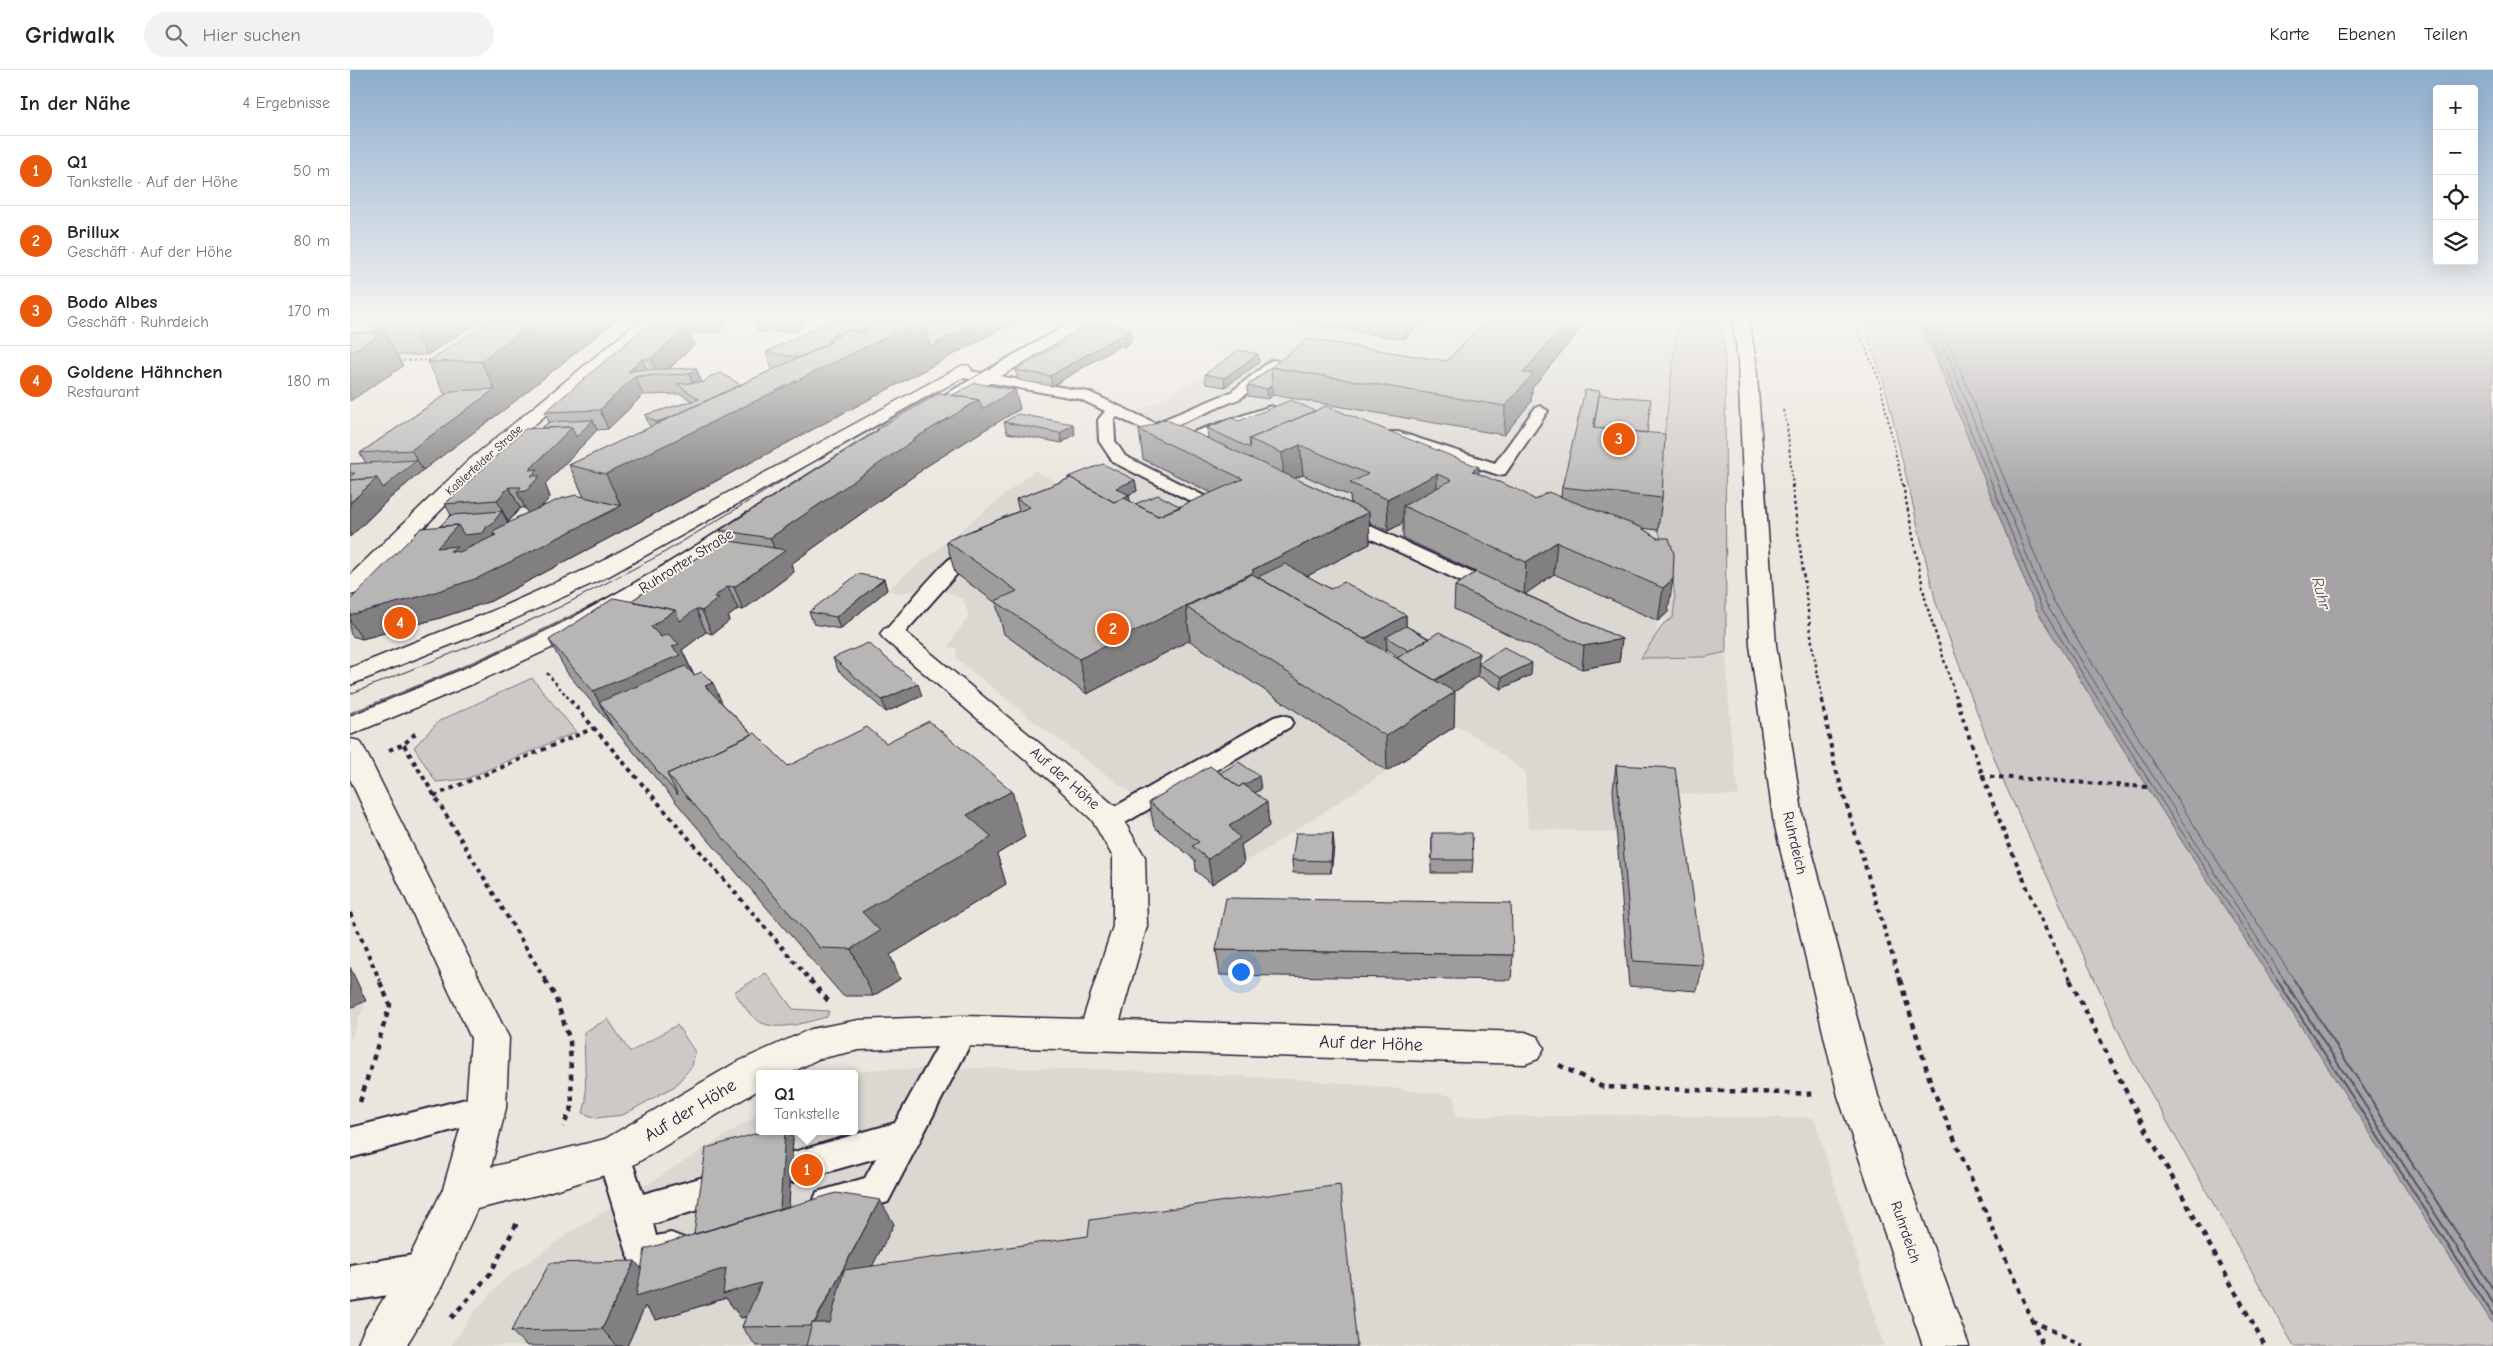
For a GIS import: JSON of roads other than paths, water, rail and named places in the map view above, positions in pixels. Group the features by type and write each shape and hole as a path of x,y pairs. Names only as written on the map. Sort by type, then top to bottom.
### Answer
{"main road":[{"name":"Kaßlerfelder Straße","path":"350,588 475,465 576,381"},
{"name":"Ruhrorter Straße","path":"350,677 499,618 601,571 944,381"},
{"path":"927,412 981,381"},
{"name":"Ruhrdeich","path":"1748,381 1763,645 1788,818 1858,1096 1946,1346"},
{"name":"Ruhrorter Straße","path":"350,726 450,685 578,625 656,581 771,508"},
{"name":"Auf der Höhe","path":"893,634 1063,776 1104,813 1129,857 1130,926 1097,1034"},
{"path":"350,748 490,1038 486,1108 463,1193 426,1271 380,1346"},
{"name":"Auf der Höhe","path":"758,1070 811,1045 859,1036 962,1031 1525,1048"},
{"name":"Auf der Höhe","path":"463,1193 542,1175 614,1155 756,1071"}],"lane":[{"path":"1000,381 1084,395 1197,450"},
{"path":"1154,429 1236,395 1254,381"},
{"path":"1180,441 1276,409 1286,411"},
{"path":"1114,410 1106,420 1107,441 1119,459 1224,513"},
{"path":"1374,429 1499,470 1540,411"},
{"path":"1331,513 1509,598"},
{"path":"893,634 958,561 994,532"},
{"path":"1109,821 1282,722"},
{"path":"805,1211 876,1191 962,1031"},
{"path":"350,1144 486,1108"},
{"path":"792,1167 906,1135"},
{"path":"614,1155 645,1257 696,1242"},
{"path":"632,1214 711,1191"},
{"path":"350,1283 426,1271"}],"water":[{"name":"Ruhr","path":"1945,381 2493,381 2493,1324 2147,787 2036,609"}],"tram line":[{"path":"933,401 969,381"},
{"path":"350,694 493,637 560,607 660,555 830,452 939,390"},
{"path":"350,713 490,654 559,622 626,587 682,554 848,449"}],"place":[{"name":"Bodo Albes","path":"1619,439"},
{"name":"Goldene Hähnchen","path":"400,623"},
{"name":"Brillux","path":"1113,629"},
{"name":"Q1","path":"807,1170"}]}
